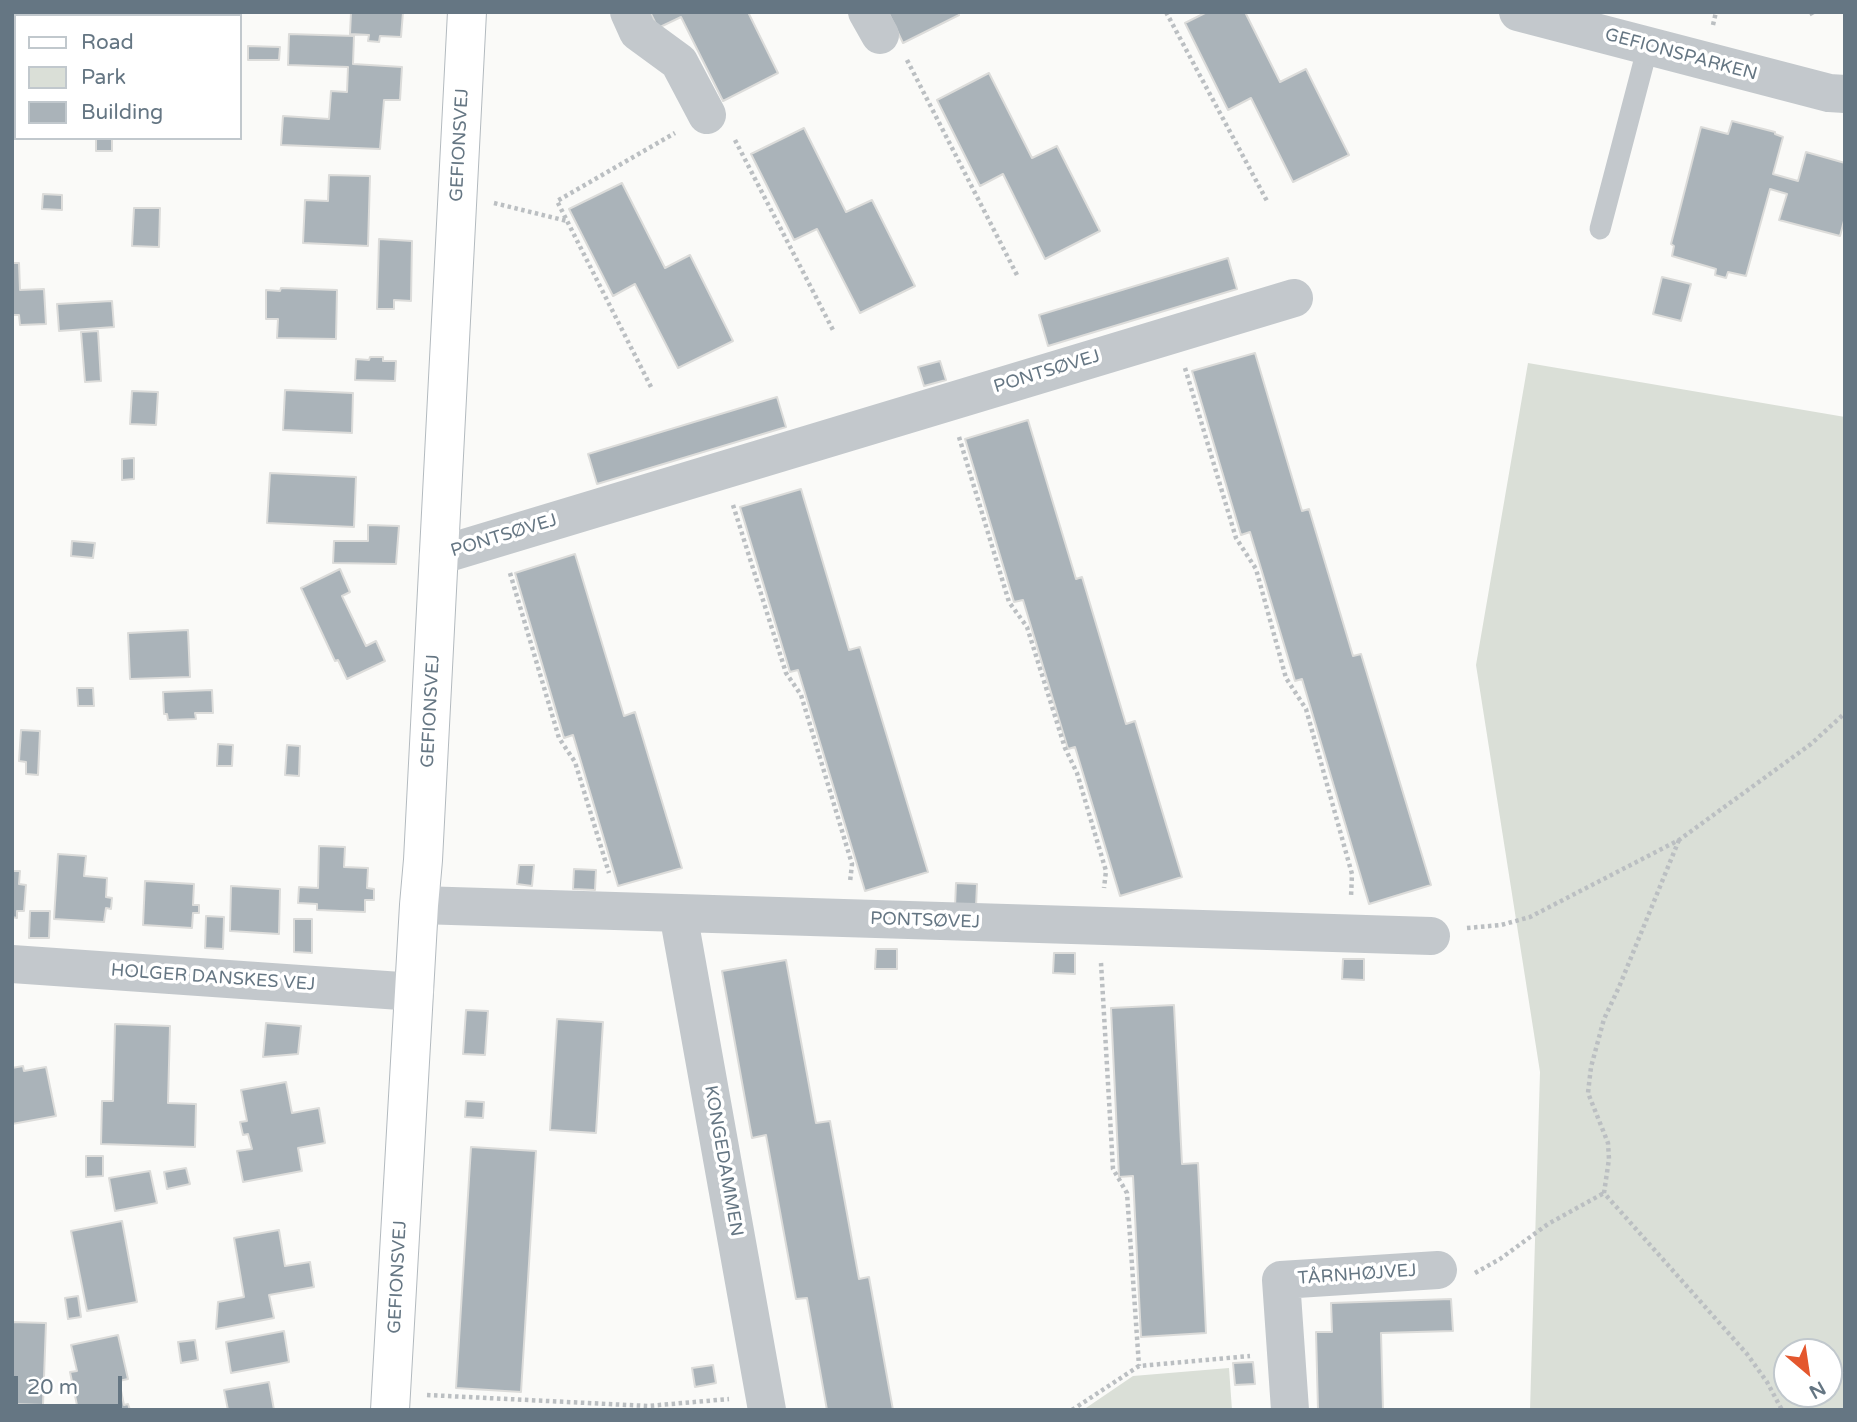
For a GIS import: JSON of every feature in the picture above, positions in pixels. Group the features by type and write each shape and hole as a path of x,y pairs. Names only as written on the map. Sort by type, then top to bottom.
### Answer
{"main road":[{"name":"GEFIONSVEJ","path":"390,1402 423,860 467,12"}],"street":[{"path":"628,12 638,32 679,62 707,115"},
{"name":"GEFIONSPARKEN","path":"1518,12 1829,93 1845,94"},
{"name":"PONTSØVEJ","path":"438,556 1294,298"},
{"name":"PONTSØVEJ","path":"419,905 1431,936"},
{"name":"KONGEDAMMEN","path":"678,913 766,1403"},
{"name":"HOLGER DANSKES VEJ","path":"12,964 415,992"},
{"name":"TÅRNHØJVEJ","path":"1290,1410 1281,1280 1437,1270"}],"lane":[{"path":"1600,229 1648,46"}],"path":[{"path":"1166,12 1267,201"},
{"path":"1811,12 1814,18"},
{"path":"873,23 897,43 1018,278"},
{"path":"651,387 557,201 719,108 834,332"},
{"path":"457,194 567,221"},
{"path":"1175,334 1236,538 1256,569 1286,678 1306,709 1352,874 1350,899"},
{"path":"948,402 1009,602 1027,627 1065,748 1077,773 1106,871 1103,895"},
{"path":"723,470 786,673 801,695 852,864 849,893"},
{"path":"499,538 559,738 575,762 613,886 617,911"},
{"path":"1431,936 1470,927 1501,925 1530,917 1679,840 1811,744 1845,713"},
{"path":"1679,840 1604,1019 1591,1067 1588,1093 1608,1143 1609,1159 1604,1193 1747,1354 1767,1382 1782,1410"},
{"path":"1102,981 1113,1169 1127,1193 1139,1366"},
{"path":"1437,1270 1453,1277 1474,1273 1500,1259 1548,1224 1604,1193"},
{"path":"1072,1410 1139,1366 1286,1353"},
{"path":"390,1402 648,1406 766,1403"}],"green space":[{"path":"1528,363 1845,417 1845,1410 1530,1410 1540,1072 1476,665"},
{"path":"1229,1368 1232,1410 1083,1410 1133,1376"}],"building":[{"path":"49,12 101,12 101,14"},
{"path":"351,12 403,12 401,37 380,36 379,42 368,41 369,35 350,34"},
{"path":"650,12 748,12 778,73 723,101 681,17 658,28"},
{"path":"888,12 958,12 959,15 903,43"},
{"path":"1207,12 1245,12 1280,82 1306,69 1349,155 1293,182 1251,98 1228,110 1185,23"},
{"path":"289,34 354,36 353,64 402,67 400,100 384,100 380,149 281,145 283,116 329,119 331,91 347,92 348,67 288,65"},
{"path":"248,46 280,47 279,60 248,60"},
{"path":"989,73 1032,158 1057,146 1100,231 1045,259 1003,174 980,186 937,100"},
{"path":"1732,121 1775,132 1783,137 1773,174 1798,181 1806,152 1845,163 1845,217 1840,236 1779,220 1787,194 1770,189 1746,276 1728,272 1726,278 1715,275 1716,269 1672,256 1674,246 1671,244 1701,127 1728,134"},
{"path":"804,128 846,212 872,200 915,286 860,313 817,229 794,240 751,154"},
{"path":"96,140 112,140 112,151 96,151"},
{"path":"329,175 370,176 368,246 303,243 305,200 328,201"},
{"path":"622,183 665,268 690,255 733,341 678,368 635,284 613,296 569,209"},
{"path":"43,194 62,195 62,210 42,209"},
{"path":"134,208 160,208 159,247 132,246"},
{"path":"379,239 412,241 411,301 394,300 394,309 377,309"},
{"path":"1228,258 1237,289 1048,346 1039,315"},
{"path":"12,263 19,263 20,290 44,289 46,324 20,325 19,315 12,315"},
{"path":"1662,277 1691,284 1681,321 1653,314"},
{"path":"281,288 337,290 336,339 277,338 278,319 266,319 266,290 280,291"},
{"path":"112,301 114,327 59,331 57,304"},
{"path":"98,331 101,381 85,382 81,332"},
{"path":"1255,353 1302,511 1309,509 1353,656 1361,654 1431,885 1369,904 1302,679 1295,681 1250,532 1241,535 1192,371"},
{"path":"370,357 396,361 395,381 355,380 356,359 369,360"},
{"path":"940,361 946,380 924,386 918,367"},
{"path":"285,390 353,393 352,433 283,430"},
{"path":"132,391 158,392 156,425 130,424"},
{"path":"777,397 786,427 597,484 588,454"},
{"path":"1028,420 1076,579 1082,577 1126,724 1135,721 1182,877 1120,896 1075,747 1068,749 1023,600 1014,602 965,439"},
{"path":"134,458 134,479 122,480 122,459"},
{"path":"270,473 356,477 354,527 267,523"},
{"path":"801,489 849,650 860,647 928,872 865,891 798,670 790,672 740,507"},
{"path":"368,525 399,526 396,564 333,563 334,541 368,541"},
{"path":"72,541 95,543 93,558 71,556"},
{"path":"575,554 624,716 635,712 682,868 618,886 573,735 564,738 515,573"},
{"path":"340,569 350,592 342,596 366,646 376,641 385,661 347,679 338,660 335,661 301,588"},
{"path":"188,630 190,677 130,679 128,633"},
{"path":"77,688 93,688 94,706 78,706"},
{"path":"212,690 213,713 195,713 196,719 168,720 167,714 164,714 163,692"},
{"path":"21,730 40,731 38,775 26,774 26,762 19,761"},
{"path":"218,744 233,745 232,766 217,766"},
{"path":"287,745 300,746 299,776 285,775"},
{"path":"319,846 345,847 344,867 368,868 367,888 374,889 374,900 365,900 365,912 317,910 317,904 298,903 299,887 318,888"},
{"path":"58,854 86,856 84,876 107,878 106,897 112,898 111,909 106,908 104,922 54,919"},
{"path":"519,865 534,865 532,886 517,884"},
{"path":"574,869 596,870 595,890 573,889"},
{"path":"12,871 20,871 19,884 26,885 24,911 17,911 17,918 12,917"},
{"path":"145,881 194,884 193,905 199,905 199,913 193,913 192,928 143,925"},
{"path":"956,883 977,884 976,907 955,907"},
{"path":"231,886 280,889 279,934 230,931"},
{"path":"30,911 50,911 49,938 29,938"},
{"path":"206,916 224,917 223,949 205,948"},
{"path":"294,919 312,919 312,953 294,952"},
{"path":"876,949 897,949 897,969 875,969"},
{"path":"1054,953 1075,953 1075,974 1053,973"},
{"path":"1343,959 1364,959 1364,980 1342,979"},
{"path":"786,960 816,1123 830,1121 859,1279 869,1277 893,1410 827,1410 807,1298 796,1299 766,1135 752,1138 722,971"},
{"path":"1174,1005 1182,1164 1198,1163 1206,1333 1141,1337 1133,1176 1119,1177 1111,1008"},
{"path":"466,1010 488,1011 485,1055 463,1054"},
{"path":"557,1019 603,1022 596,1133 550,1130"},
{"path":"266,1023 301,1026 298,1054 263,1057"},
{"path":"115,1024 170,1026 168,1103 196,1104 195,1147 101,1144 102,1101 113,1101"},
{"path":"23,1066 24,1071 46,1067 56,1116 12,1124 12,1068"},
{"path":"286,1082 292,1113 319,1108 325,1143 298,1148 302,1171 243,1182 237,1151 252,1149 248,1134 243,1135 240,1122 247,1121 241,1090"},
{"path":"466,1101 484,1102 483,1118 465,1117"},
{"path":"471,1147 536,1151 521,1392 456,1388"},
{"path":"86,1156 103,1156 103,1176 86,1177"},
{"path":"186,1168 190,1184 167,1189 164,1172"},
{"path":"150,1171 157,1203 115,1211 109,1178"},
{"path":"122,1221 137,1302 87,1311 71,1231"},
{"path":"279,1230 285,1266 310,1262 314,1287 269,1295 274,1318 216,1329 218,1302 244,1297 234,1238"},
{"path":"78,1296 81,1317 68,1319 65,1298"},
{"path":"1451,1299 1453,1331 1381,1333 1383,1410 1318,1410 1316,1332 1332,1332 1331,1303"},
{"path":"12,1322 46,1323 43,1405 12,1404"},
{"path":"284,1331 289,1362 231,1373 226,1342"},
{"path":"118,1335 128,1379 119,1381 124,1405 128,1404 130,1410 78,1410 70,1372 77,1371 71,1345"},
{"path":"195,1340 198,1360 181,1363 178,1342"},
{"path":"1253,1362 1255,1384 1235,1385 1233,1363"},
{"path":"713,1365 716,1383 695,1387 692,1368"},
{"path":"269,1382 274,1410 228,1410 224,1390"}]}
